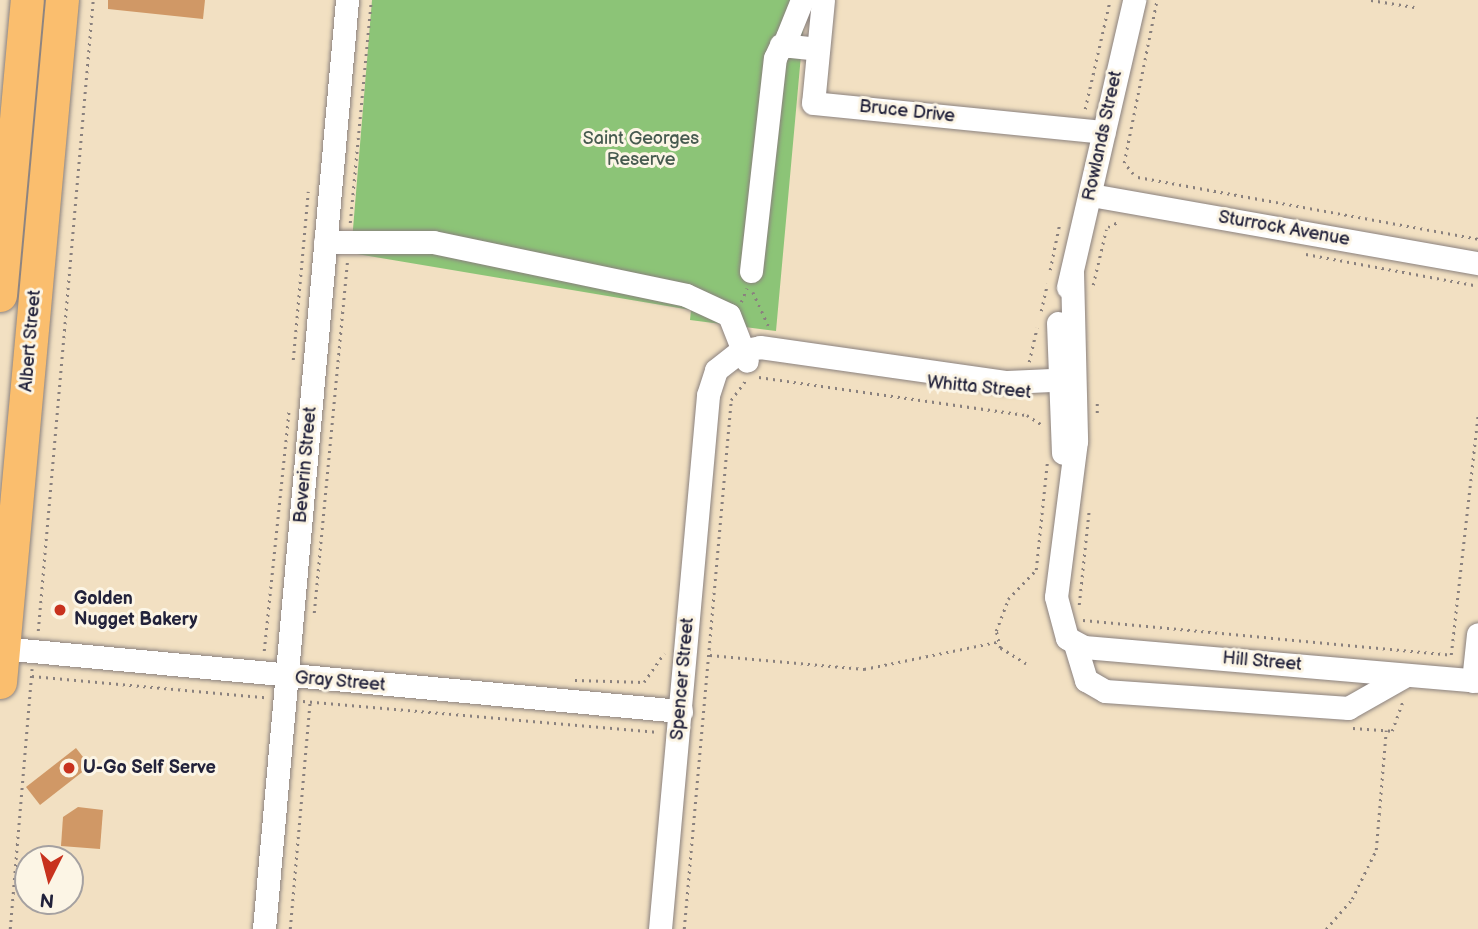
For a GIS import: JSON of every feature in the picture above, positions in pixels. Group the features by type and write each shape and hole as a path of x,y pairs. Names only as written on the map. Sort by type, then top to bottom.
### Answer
{"highway":[{"name":"Albert Street","path":"0,295 27,0"},
{"name":"Albert Street","path":"0,682 62,0"}],"street":[{"name":"Beverin Street","path":"264,929 347,0"},
{"path":"789,46 787,37 802,0"},
{"name":"Bruce Drive","path":"823,0 813,103 1092,131"},
{"name":"Rowlands Street","path":"1062,621 1067,498 1061,433 1063,384 1057,329 1091,195 1092,131 1133,0"},
{"path":"751,271 775,58 781,45 818,49"},
{"name":"Sturrock Avenue","path":"1091,195 1478,263"},
{"path":"325,242 348,240 446,244 686,295 729,315 745,356"},
{"name":"Whitta Street","path":"721,372 745,356 772,348 1007,382 1063,384"},
{"name":"Whitta Street","path":"745,356 996,393 1063,384"},
{"name":"Spencer Street","path":"660,929 705,430 721,372"},
{"path":"1062,621 1075,644 1086,680 1105,691 1348,708 1406,675"},
{"path":"1476,681 1478,634"},
{"name":"Gray Street","path":"2,643 288,677 681,711"},
{"name":"Hill Street","path":"1075,644 1476,681"}],"path":[{"path":"38,631 93,0"},
{"path":"312,627 371,0"},
{"path":"1092,131 1110,0"},
{"path":"1133,174 1124,163 1157,0"},
{"path":"1371,0 1414,7"},
{"path":"1138,177 1478,239"},
{"path":"292,374 308,192"},
{"path":"1092,292 1107,229 1122,220 1135,224"},
{"path":"1028,366 1059,226"},
{"path":"1298,253 1478,286"},
{"path":"751,271 772,348"},
{"path":"684,929 731,400 743,382 774,377 1027,415 1061,433 1036,569 1005,603 997,642"},
{"path":"261,652 266,651 290,399"},
{"path":"1062,621 1450,656 1478,416"},
{"path":"709,655 864,669 997,642 1026,664"},
{"path":"563,679 644,682 664,653"},
{"path":"10,929 32,676 265,697"},
{"path":"290,929 310,702 679,734"},
{"path":"1326,929 1352,899 1377,850 1385,730"}],"green space":[{"name":"Saint Georges Reserve","path":"372,0 806,0 776,331 690,320 691,310 351,253"}],"building":[{"path":"108,0 205,0 203,19 108,9"},
{"path":"76,748 90,766 40,805 26,787"},
{"path":"78,807 103,810 100,849 84,848 84,845 61,845 63,817"}],"place":[{"name":"Golden Nugget Bakery","path":"60,610"},
{"name":"U-Go Self Serve","path":"69,768"}]}
